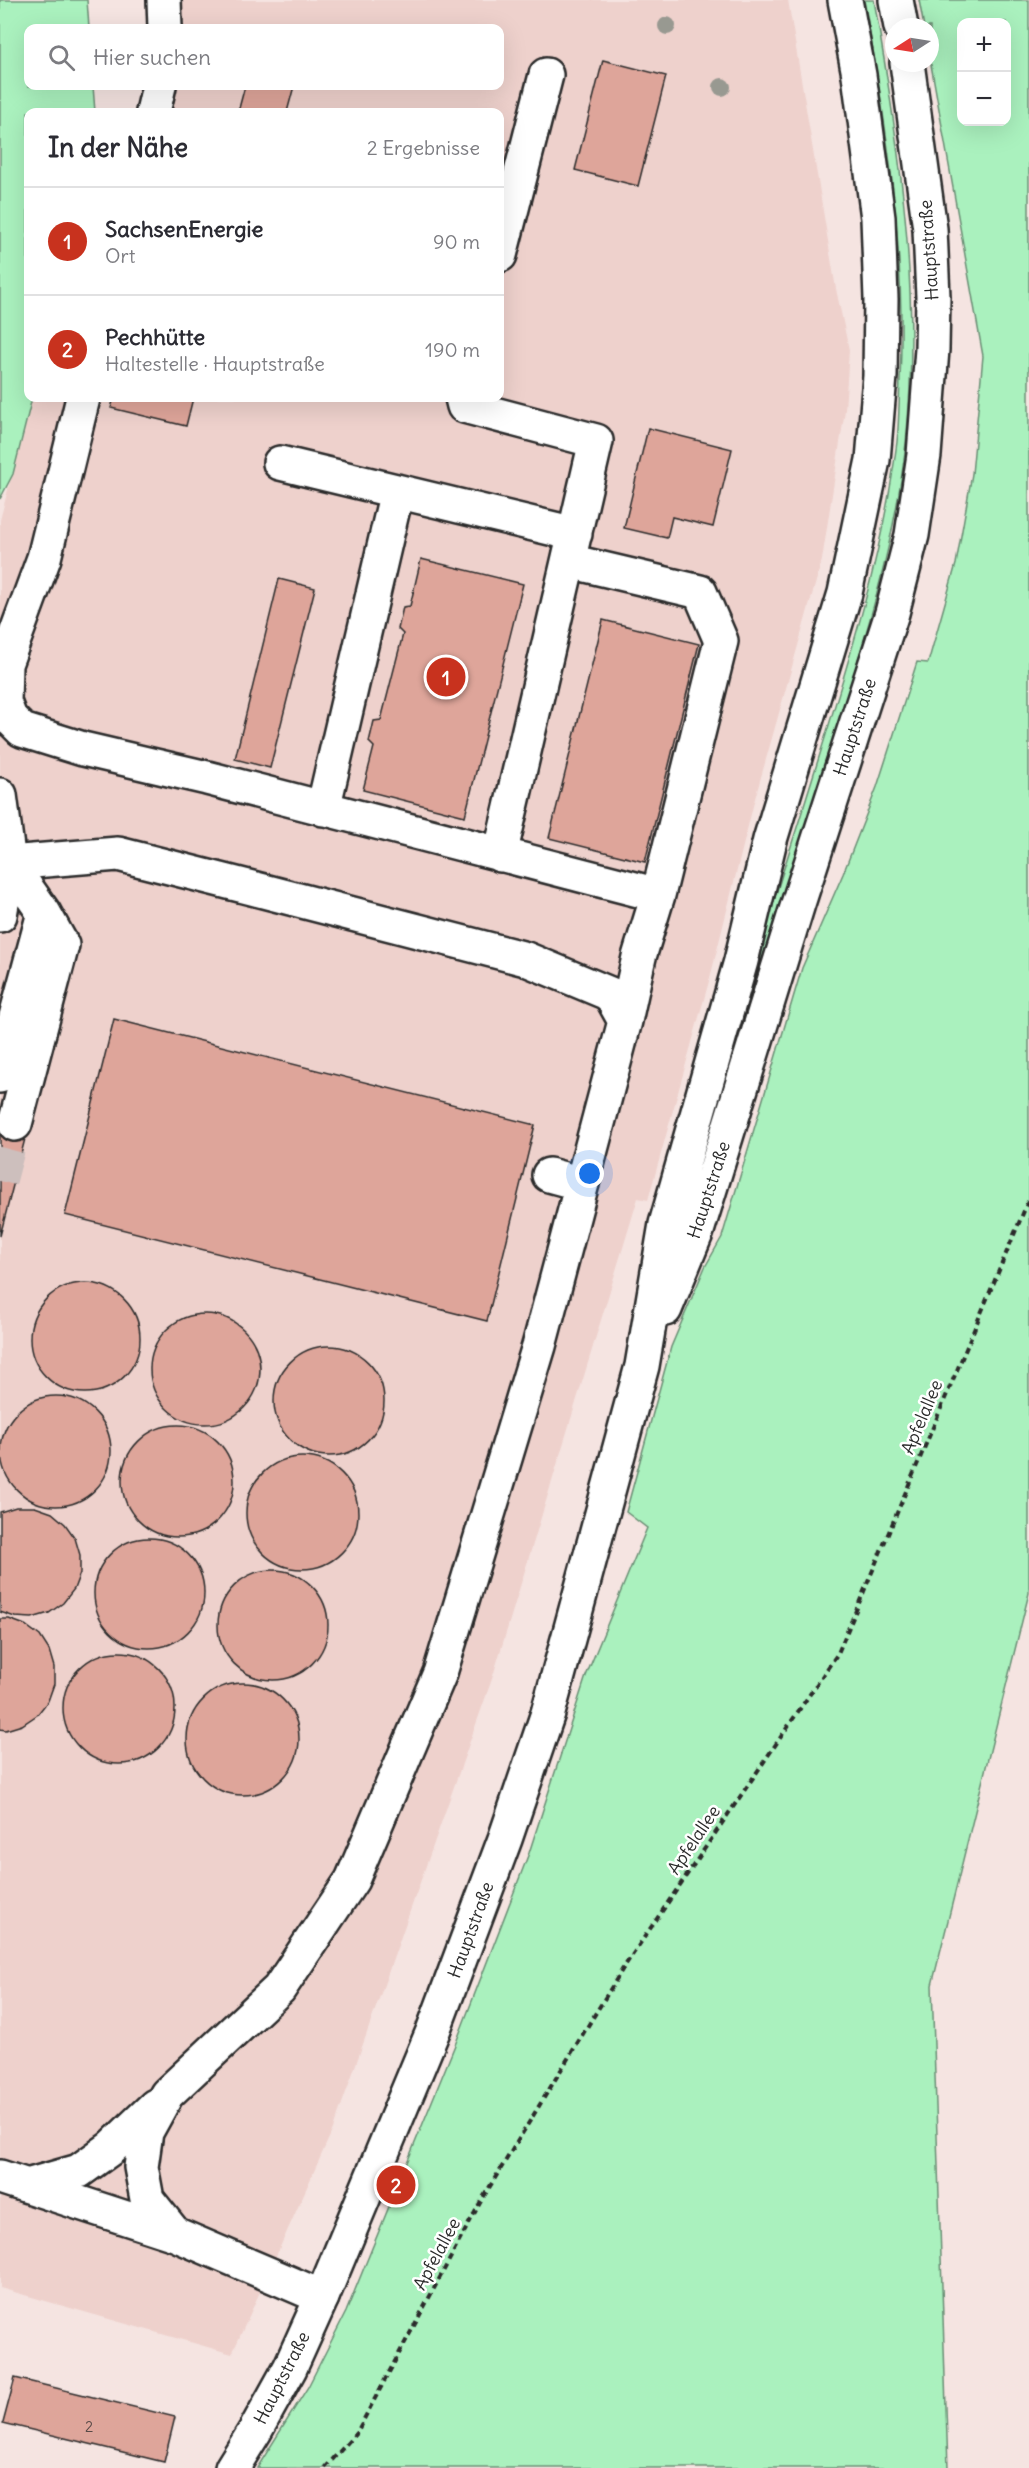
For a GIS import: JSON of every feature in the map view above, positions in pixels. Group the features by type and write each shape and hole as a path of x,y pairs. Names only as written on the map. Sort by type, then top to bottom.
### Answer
{"main road":[{"path":"164,0 165,24"},
{"name":"Hauptstraße","path":"232,2468 290,2368 433,2031 505,1839 551,1702 642,1366 666,1224 741,961 770,840 844,593 873,460 880,376 881,299 878,219 859,75 845,0"},
{"path":"896,0 899,18"},
{"name":"Hauptstraße","path":"642,1366 697,1231 798,904 892,613 912,535 924,454 932,349 933,297 930,229 908,72"},
{"path":"504,239 546,75"},
{"path":"154,108 158,90"},
{"path":"82,402 44,558 5,664 2,708 22,730 83,749 658,896"},
{"path":"463,402 464,406 596,441 500,855"},
{"path":"15,2181 79,2171 111,2148 279,1989 352,1880 440,1673 539,1346 625,1021 639,957 658,896 721,641 700,591 397,491 280,463"},
{"path":"323,809 397,491"},
{"path":"0,795 4,865 0,915"},
{"path":"4,865 118,854 526,959 610,993 625,1021"},
{"path":"4,865 44,913 62,945 15,1124"},
{"path":"0,1076 44,913"},
{"path":"549,1175 582,1184"},
{"path":"167,2094 146,2132 141,2167 147,2199 175,2234"},
{"path":"15,2181 175,2234 322,2297"}],"path":[{"name":"Apfelallee","path":"325,2468 357,2432 481,2201 622,1970 838,1653 1029,1199"}],"shaded area":[{"path":"146,0 788,0 836,289 849,350 845,410 822,560 754,802 711,974 648,1200 638,1198 492,1679 333,2129 232,2354 0,2288 0,520 31,402 504,402 504,108 140,108 142,90 504,90 504,24 146,24"}],"green space":[{"path":"0,0 87,0 89,24 24,24 24,90 93,90 95,108 24,108 24,402 31,402 13,474 0,499"},
{"path":"864,0 874,0 900,165 905,221 911,332 910,387 900,487 882,575 858,661 689,1216 678,1213 857,632 890,490 899,411 900,284 893,189"},
{"path":"919,0 1029,0 1029,1593 932,1985 948,2468 257,2468 308,2387 346,2312 457,2040 529,1853 586,1676 647,1528 626,1512 671,1347 705,1267 722,1237 802,968 843,874 877,787 917,662 928,663 956,564 972,474 983,356 932,72 939,72 939,18 922,18"}],"building":[{"path":"603,60 666,76 638,186 575,170"},
{"path":"244,90 293,90 288,108 239,108"},
{"path":"113,402 192,402 186,426 111,408"},
{"path":"648,428 732,449 713,527 672,517 667,538 624,528"},
{"path":"421,559 523,584 465,816 363,790 374,747 369,742 374,721 381,720 403,634 398,629 403,607 410,606"},
{"path":"279,579 315,588 270,768 235,759"},
{"path":"603,620 699,644 645,862 549,838"},
{"path":"114,1019 535,1125 487,1321 65,1215"},
{"path":"0,1121 28,1127 0,1236"},
{"path":"85,1283 106,1287 124,1299 136,1317 140,1338 136,1359 124,1377 106,1389 85,1393 64,1389 46,1377 34,1359 30,1338 34,1317 46,1299 64,1287"},
{"path":"205,1314 226,1318 244,1330 256,1348 260,1369 256,1390 244,1408 226,1420 205,1424 184,1420 166,1408 154,1390 150,1369 154,1348 166,1330 184,1318"},
{"path":"329,1346 350,1350 368,1362 380,1380 384,1401 380,1422 368,1440 350,1452 329,1456 308,1452 290,1440 278,1422 274,1401 278,1380 290,1362 308,1350"},
{"path":"56,1396 77,1400 95,1412 107,1430 111,1451 107,1472 95,1490 77,1502 56,1506 35,1502 17,1490 5,1472 1,1451 5,1430 17,1412 35,1400"},
{"path":"178,1425 199,1430 217,1442 229,1460 234,1481 229,1502 217,1520 199,1532 178,1537 157,1532 139,1520 127,1502 122,1481 127,1460 139,1442 157,1430"},
{"path":"302,1457 323,1462 341,1474 353,1492 358,1513 353,1534 341,1552 323,1564 302,1569 281,1564 263,1552 251,1534 246,1513 251,1492 263,1474 281,1462"},
{"path":"16,1507 35,1507 52,1513 65,1524 75,1538 80,1555 80,1573 74,1589 63,1603 49,1613 32,1618 15,1617 0,1612 0,1512"},
{"path":"149,1538 170,1542 188,1554 200,1572 204,1593 200,1614 188,1632 170,1644 149,1648 128,1644 110,1632 98,1614 94,1593 98,1572 110,1554 128,1542"},
{"path":"273,1570 294,1574 312,1586 324,1604 328,1625 324,1646 312,1664 294,1676 273,1680 252,1676 234,1664 222,1646 218,1625 222,1604 234,1586 252,1574"},
{"path":"0,1619 9,1619 25,1625 40,1636 49,1650 54,1667 54,1684 48,1701 37,1715 22,1725 6,1730 0,1729"},
{"path":"119,1652 140,1657 158,1669 170,1687 175,1708 170,1729 158,1747 140,1759 119,1764 98,1759 80,1747 68,1729 63,1708 68,1687 80,1669 98,1657"},
{"path":"243,1683 264,1688 282,1700 294,1718 299,1739 294,1760 282,1778 264,1790 243,1795 222,1790 204,1778 192,1760 187,1739 192,1718 204,1700 222,1688"},
{"path":"15,2378 175,2417 164,2462 3,2423"}],"tunnel":[{"path":"0,1181 15,1124"}],"place":[{"name":"SachsenEnergie","path":"446,677"},
{"name":"Pechhütte","path":"396,2185"}]}
